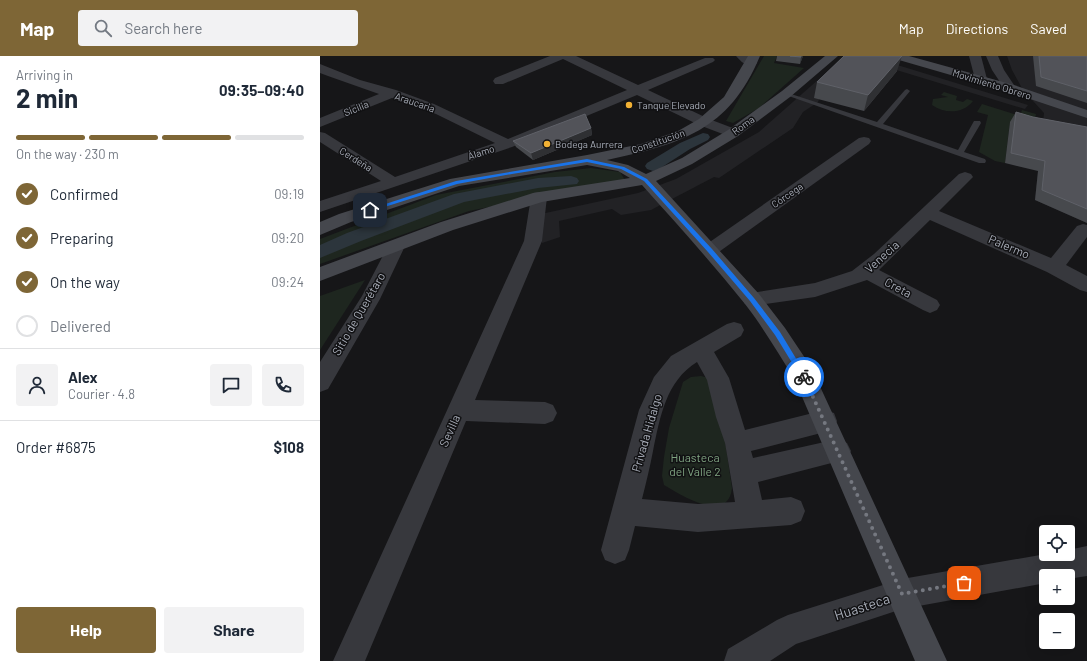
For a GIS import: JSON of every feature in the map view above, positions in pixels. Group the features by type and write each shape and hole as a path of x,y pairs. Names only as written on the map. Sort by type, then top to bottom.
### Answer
{"street":[{"path":"499,81 560,56"},
{"path":"567,56 704,122 733,133"},
{"name":"Roma","path":"646,180 693,157 733,133 786,94 832,56"},
{"name":"Movimiento Obrero","path":"896,56 981,79 1087,114"},
{"path":"975,56 981,79"},
{"path":"992,56 998,70 1010,88"},
{"path":"582,63 595,58"},
{"name":"Constitución","path":"320,229 345,218 456,182 587,160 657,143 683,134 704,122 729,99 749,58"},
{"name":"Álamo","path":"320,207 391,181 506,144 709,60"},
{"name":"Araucaria","path":"320,68 356,84 392,93 438,110 506,144"},
{"path":"320,80 333,75"},
{"name":"Sicilia","path":"320,123 392,93"},
{"name":"Cerdeña","path":"320,136 391,181"},
{"name":"Córcega","path":"710,250 864,141"},
{"path":"657,143 645,152 642,157 642,171 646,180 710,250 752,299 778,334 803,374 931,661"},
{"path":"587,160 623,168 646,180"},
{"path":"444,164 456,182"},
{"name":"Venecia","path":"752,299 816,290 859,276 929,213 965,177"},
{"path":"320,274 447,226 539,197 646,180"},
{"name":"Sevilla","path":"349,661 533,241 539,197"},
{"name":"Palermo","path":"929,213 1054,267 1087,285"},
{"path":"1054,267 1083,230"},
{"name":"Sitio de Querétaro","path":"320,382 370,299 396,246"},
{"name":"Creta","path":"866,271 930,306"},
{"name":"Privada Hidalgo","path":"615,550 652,408 659,390 671,369 679,362 734,330"},
{"path":"701,349 718,378 728,417 737,443 751,515"},
{"path":"459,410 545,413"},
{"path":"737,443 824,421"},
{"path":"744,473 838,451"},
{"path":"625,511 698,518 791,511"},
{"name":"Huasteca","path":"740,661 788,631 902,594 1087,560"}],"lane":[{"path":"878,125 907,91"},
{"path":"786,94 960,153 982,162"},
{"path":"960,153 977,123"}],"shaded area":[{"path":"845,56 868,56 1028,105 1025,109 857,58 820,97 818,102 803,112 793,128 719,178 714,177 651,210 621,215 612,209 559,221 560,237 542,243 541,214 638,193 676,179 759,132"},
{"path":"1007,56 1087,56 1087,223 1035,200 1044,113 1023,90 1012,70"}],"green space":[{"path":"764,56 777,56 774,63 804,68 759,108 733,123 726,121"},
{"path":"944,92 957,96 956,100 963,102 967,99 973,101 969,105 959,110 942,110 932,105 933,99 948,97 941,95"},
{"path":"982,104 1020,116 1022,110 1036,114 1034,126 1010,122 1005,163 995,161 979,152 988,115 977,112"},
{"path":"591,168 620,172 625,180 469,211 320,264 320,239 436,195 555,172"},
{"path":"365,280 320,350 320,296"},
{"name":"Huasteca del Valle 2","path":"701,376 709,378 722,421 732,488 729,499 722,505 713,506 703,504 681,495 664,485 662,476 669,428 683,382 691,377"}],"building":[{"path":"844,56 902,56 868,95 817,82"},
{"path":"1039,56 1087,56 1087,91 1041,77"},
{"path":"1016,112 1033,117 1087,127 1087,209 1042,190 1045,161 1011,153"},
{"path":"585,114 591,128 531,153 513,141"}],"waterway":[{"path":"653,166 685,146 703,137"},
{"path":"320,252 354,237 460,198 538,183 571,181"}],"way so far":[{"path":"804,377 902,594 964,583"}],"place":[{"name":"Tanque Elevado","path":"629,105"},
{"name":"Bodega Aurrera","path":"547,144"}],"route":[{"path":"370,210 456,182 512,172 587,160 623,168 646,180 710,250 752,299 778,334 804,377"}]}
